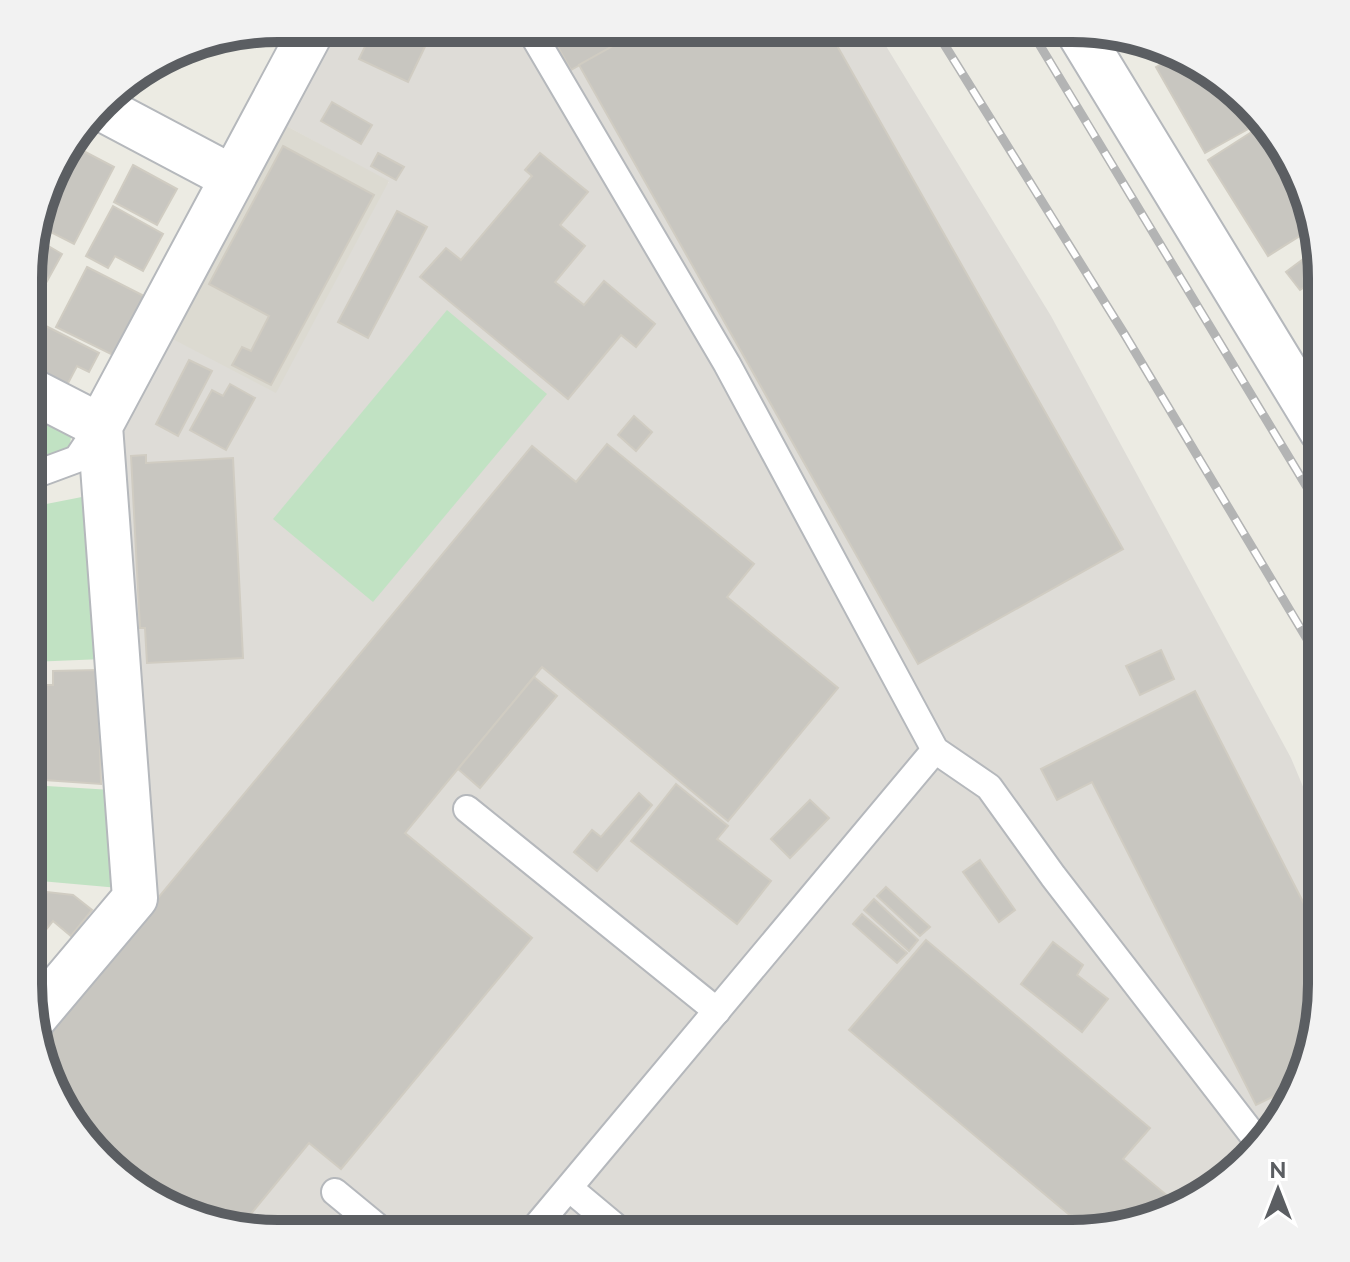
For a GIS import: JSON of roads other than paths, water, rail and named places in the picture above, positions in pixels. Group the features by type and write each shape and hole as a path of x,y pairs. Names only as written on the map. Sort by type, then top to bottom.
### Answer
{"street":[{"path":"44,1006 135,898 100,426 305,42"},
{"path":"1086,43 1307,407"},
{"path":"109,113 231,177"},
{"path":"42,396 100,426"}],"lane":[{"path":"537,42 727,364 935,750 989,787 1053,876 1253,1136"},
{"path":"42,472 77,459 100,426"},
{"path":"542,1220 935,750"},
{"path":"467,809 717,1011"},
{"path":"569,1188 607,1220"},
{"path":"335,1192 369,1220"}],"railway":[{"path":"943,43 1125,335 1308,640"},
{"path":"1038,43 1307,488"}]}
